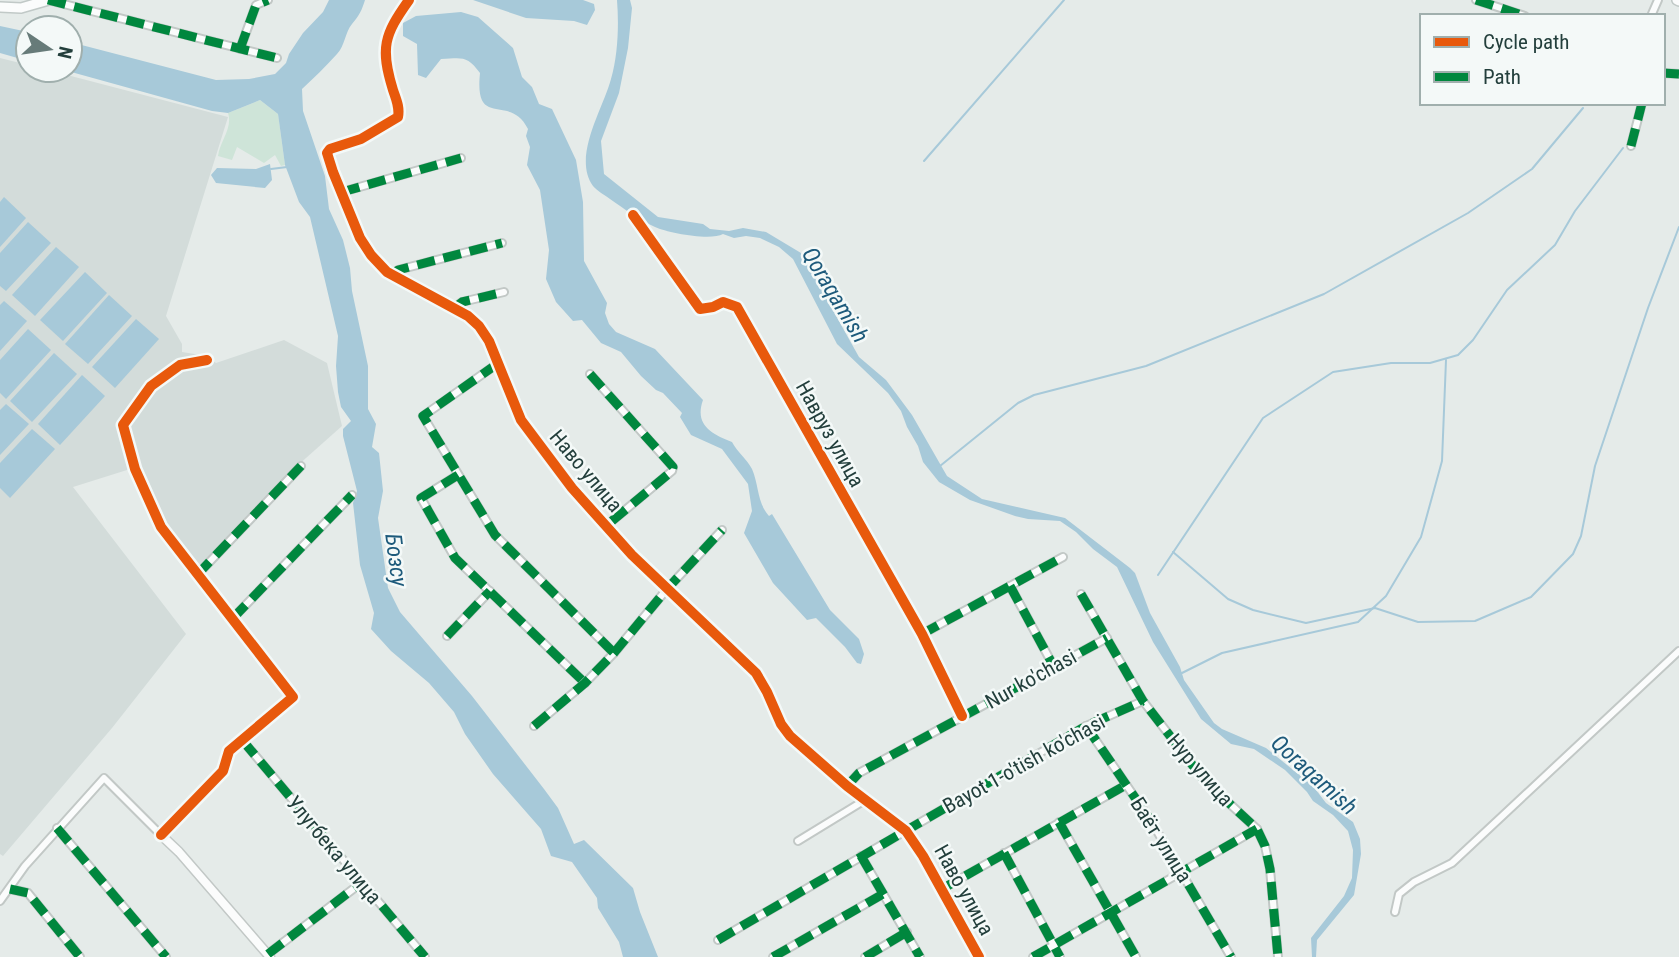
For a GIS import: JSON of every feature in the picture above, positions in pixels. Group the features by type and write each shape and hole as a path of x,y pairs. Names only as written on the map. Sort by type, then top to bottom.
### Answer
{"main road":[{"path":"0,7 21,8 48,0"}],"street":[{"path":"48,0 277,58"},
{"path":"76,8 79,0"},
{"path":"240,49 256,5 268,0"},
{"name":"Наво улица","path":"409,0 390,27 385,60 399,108 398,117 361,139 328,150 333,172 360,237 371,255 387,272 468,316 479,326 489,341 496,364 521,420 572,488 667,589 751,668 767,692 786,730 847,786 906,831 923,856 979,957"},
{"path":"1476,0 1519,14"},
{"path":"1631,146 1641,105"},
{"path":"342,192 461,158"},
{"name":"Навруз улица","path":"633,215 700,309 723,302 737,307 922,634 962,716"},
{"path":"393,275 398,270 502,243"},
{"path":"454,309 462,302 504,292"},
{"path":"161,835 223,771 229,751 293,696 161,527 135,470 123,425 151,386 180,365 207,360"},
{"path":"496,364 423,416 495,535 614,653"},
{"path":"590,374 673,467 673,471 606,526"},
{"path":"197,575 301,466"},
{"path":"458,475 421,498 455,558 585,683"},
{"path":"233,618 352,495"},
{"path":"534,726 585,683 614,653 667,589 722,530"},
{"path":"922,634 1063,557"},
{"path":"1010,586 1054,667"},
{"path":"447,636 490,592"},
{"name":"Нур улица","path":"1081,594 1143,701 1204,780 1257,829 1265,846 1270,869 1278,957"},
{"name":"Nur ko'chasi","path":"847,786 859,773 1107,638"},
{"path":"1395,912 1399,894 1414,882 1452,863 1679,651"},
{"name":"Bayot 1-o'tish ko'chasi","path":"718,940 1086,726 1143,701"},
{"name":"Баёт улица","path":"1086,726 1152,821 1231,957"},
{"name":"Улугбека улица","path":"243,741 425,957"},
{"path":"0,901 57,828 104,778 178,852 269,956 361,883"},
{"path":"942,889 1126,785"},
{"path":"798,841 864,800"},
{"path":"1059,822 1136,957"},
{"path":"57,828 166,957"},
{"path":"1033,957 1257,829"},
{"path":"1004,853 1060,957"},
{"path":"861,856 920,957"},
{"path":"10,889 28,893 80,957"},
{"path":"773,957 883,894"},
{"path":"865,957 907,932"}],"shaded area":[{"path":"0,58 14,62 14,84 84,84 84,79 228,117 166,316 182,344 182,352 207,356 216,363 284,340 327,363 342,426 288,474 199,569 170,528 138,467 131,470 130,467 73,487 186,634 112,728 3,856 0,854"}],"green space":[{"path":"260,100 278,114 285,165 281,166 275,155 264,163 237,147 232,160 218,156 228,129 228,113"}],"water":[{"name":"Бозсу","path":"329,0 365,0 340,51 302,89 303,111 325,176 329,209 343,240 350,268 352,291 368,366 368,409 376,424 372,447 379,453 383,491 378,518 388,588 400,612 472,696 558,808 574,844 584,840 633,888 658,957 623,957 619,942 598,908 597,898 572,862 551,856 541,829 493,774 465,734 454,712 429,683 391,651 371,629 374,613 360,565 353,503 357,491 343,436 343,429 351,421 341,407 338,392 338,336 310,217 299,202 285,165 278,114 260,100 228,113 212,111 84,76 84,46 216,80 249,79 275,74 286,63 303,33 323,12"},
{"path":"473,0 583,0 594,4 595,10 587,25 574,21 526,18"},
{"path":"617,0 630,0 632,8 619,93 601,141 604,174 658,217 703,224 710,229 729,231 743,228 766,232 801,253 859,357 886,380 912,415 947,476 982,499 1065,518 1135,573 1150,613 1180,667 1184,680 1214,723 1266,748 1313,786 1326,803 1353,822 1360,839 1361,854 1354,895 1317,940 1316,957 1312,957 1311,938 1344,896 1352,878 1353,850 1348,831 1333,815 1313,801 1285,770 1254,749 1231,744 1201,719 1153,642 1117,567 1060,521 1015,516 970,500 939,482 923,462 901,411 888,393 837,344 793,259 779,247 760,238 734,238 723,234 700,236 661,229 632,214 593,186 587,174 587,147 613,70 617,40"},
{"path":"461,12 478,17 513,48 522,77 532,87 539,104 552,109 576,160 583,202 584,261 607,303 605,313 609,324 616,332 655,349 703,400 703,422 712,432 732,442 750,465 765,511 769,516 772,514 830,610 859,639 864,654 861,664 857,663 816,618 807,620 773,583 744,533 752,511 748,484 722,449 691,435 680,417 682,413 663,393 641,376 621,352 601,343 582,320 573,321 556,302 546,279 549,250 540,190 527,165 530,147 526,136 528,129 521,118 488,106 482,101 480,73 467,60 441,59 426,78 418,75 417,44 403,36 403,23 416,16"},
{"path":"0,26 14,29 14,57 0,53"},
{"path":"270,164 272,180 265,188 216,183 211,175 217,168 256,169"},
{"path":"4,197 26,218 0,247 0,202"},
{"path":"28,222 51,243 6,291 0,286 0,253"},
{"path":"56,247 79,267 35,316 12,295"},
{"path":"85,272 107,293 63,341 40,320"},
{"path":"109,295 132,316 88,364 65,344"},
{"path":"4,301 27,321 0,351 0,305"},
{"path":"136,319 159,339 115,388 92,367"},
{"path":"28,329 51,350 6,399 0,393 0,360"},
{"path":"54,353 77,374 32,422 10,401"},
{"path":"82,375 105,396 60,445 38,424"},
{"path":"6,404 29,424 0,455 0,410"},
{"path":"32,429 55,449 10,498 0,488 0,463"}],"waterway":[{"path":"924,161 1064,0"},
{"path":"940,466 1018,403 1034,395 1146,366 1324,294 1468,213 1532,169 1583,108"},
{"path":"1158,575 1263,418 1333,372 1391,363 1430,363 1458,355 1473,340 1507,290 1555,245 1575,211 1623,148"},
{"path":"271,169 287,167"},
{"path":"1173,552 1228,599 1253,610 1306,623 1375,608 1418,622 1475,621 1531,597 1573,554 1581,536 1595,466 1648,308 1679,227"},
{"path":"1182,673 1222,653 1358,622 1386,596 1421,537 1442,461 1446,360"}],"marked path":[{"path":"48,0 277,58"},
{"path":"240,49 256,5 268,0"},
{"path":"1476,0 1519,14"},
{"path":"1665,73 1679,74"},
{"path":"1631,146 1641,105"},
{"path":"342,192 461,158"},
{"path":"393,275 398,270 502,243"},
{"path":"454,308 462,302 504,292"},
{"path":"497,364 423,416 495,535 614,653"},
{"path":"590,374 673,467 672,471 606,526"},
{"path":"197,575 301,466"},
{"path":"458,475 421,498 455,558 585,683"},
{"path":"233,618 352,495"},
{"path":"534,726 585,683 614,653 667,589 722,530"},
{"path":"922,634 1063,557"},
{"path":"1010,586 1054,667"},
{"path":"447,636 490,591"},
{"path":"1081,594 1143,701 1204,780 1257,829 1265,846 1270,869 1278,957"},
{"path":"847,786 859,773 1107,638"},
{"path":"718,940 1086,726 1143,701"},
{"path":"1086,726 1151,821 1231,957"},
{"path":"243,741 425,957"},
{"path":"942,889 1126,785"},
{"path":"1059,822 1136,957"},
{"path":"57,828 166,957"},
{"path":"1033,957 1257,829"},
{"path":"1004,853 1060,957"},
{"path":"861,856 920,957"},
{"path":"268,954 361,883"},
{"path":"10,889 28,893 80,957"},
{"path":"773,957 883,894"},
{"path":"865,957 907,932"}],"cycle path":[{"path":"409,0 394,23 386,52 398,117 361,139 330,149 327,153 360,238 387,272 468,316 479,326 489,341 521,420 572,488 632,555 756,673 781,724 790,736 847,786 906,831 923,856 979,957"},
{"path":"633,215 700,309 723,302 737,307 922,634 962,716"},
{"path":"161,835 223,771 229,751 293,697 161,527 135,469 123,425 151,386 180,365 207,360"}],"water label":[{"name":"Qoraqamish","path":"835,295"},
{"name":"Qoraqamish","path":"1314,775"}]}
